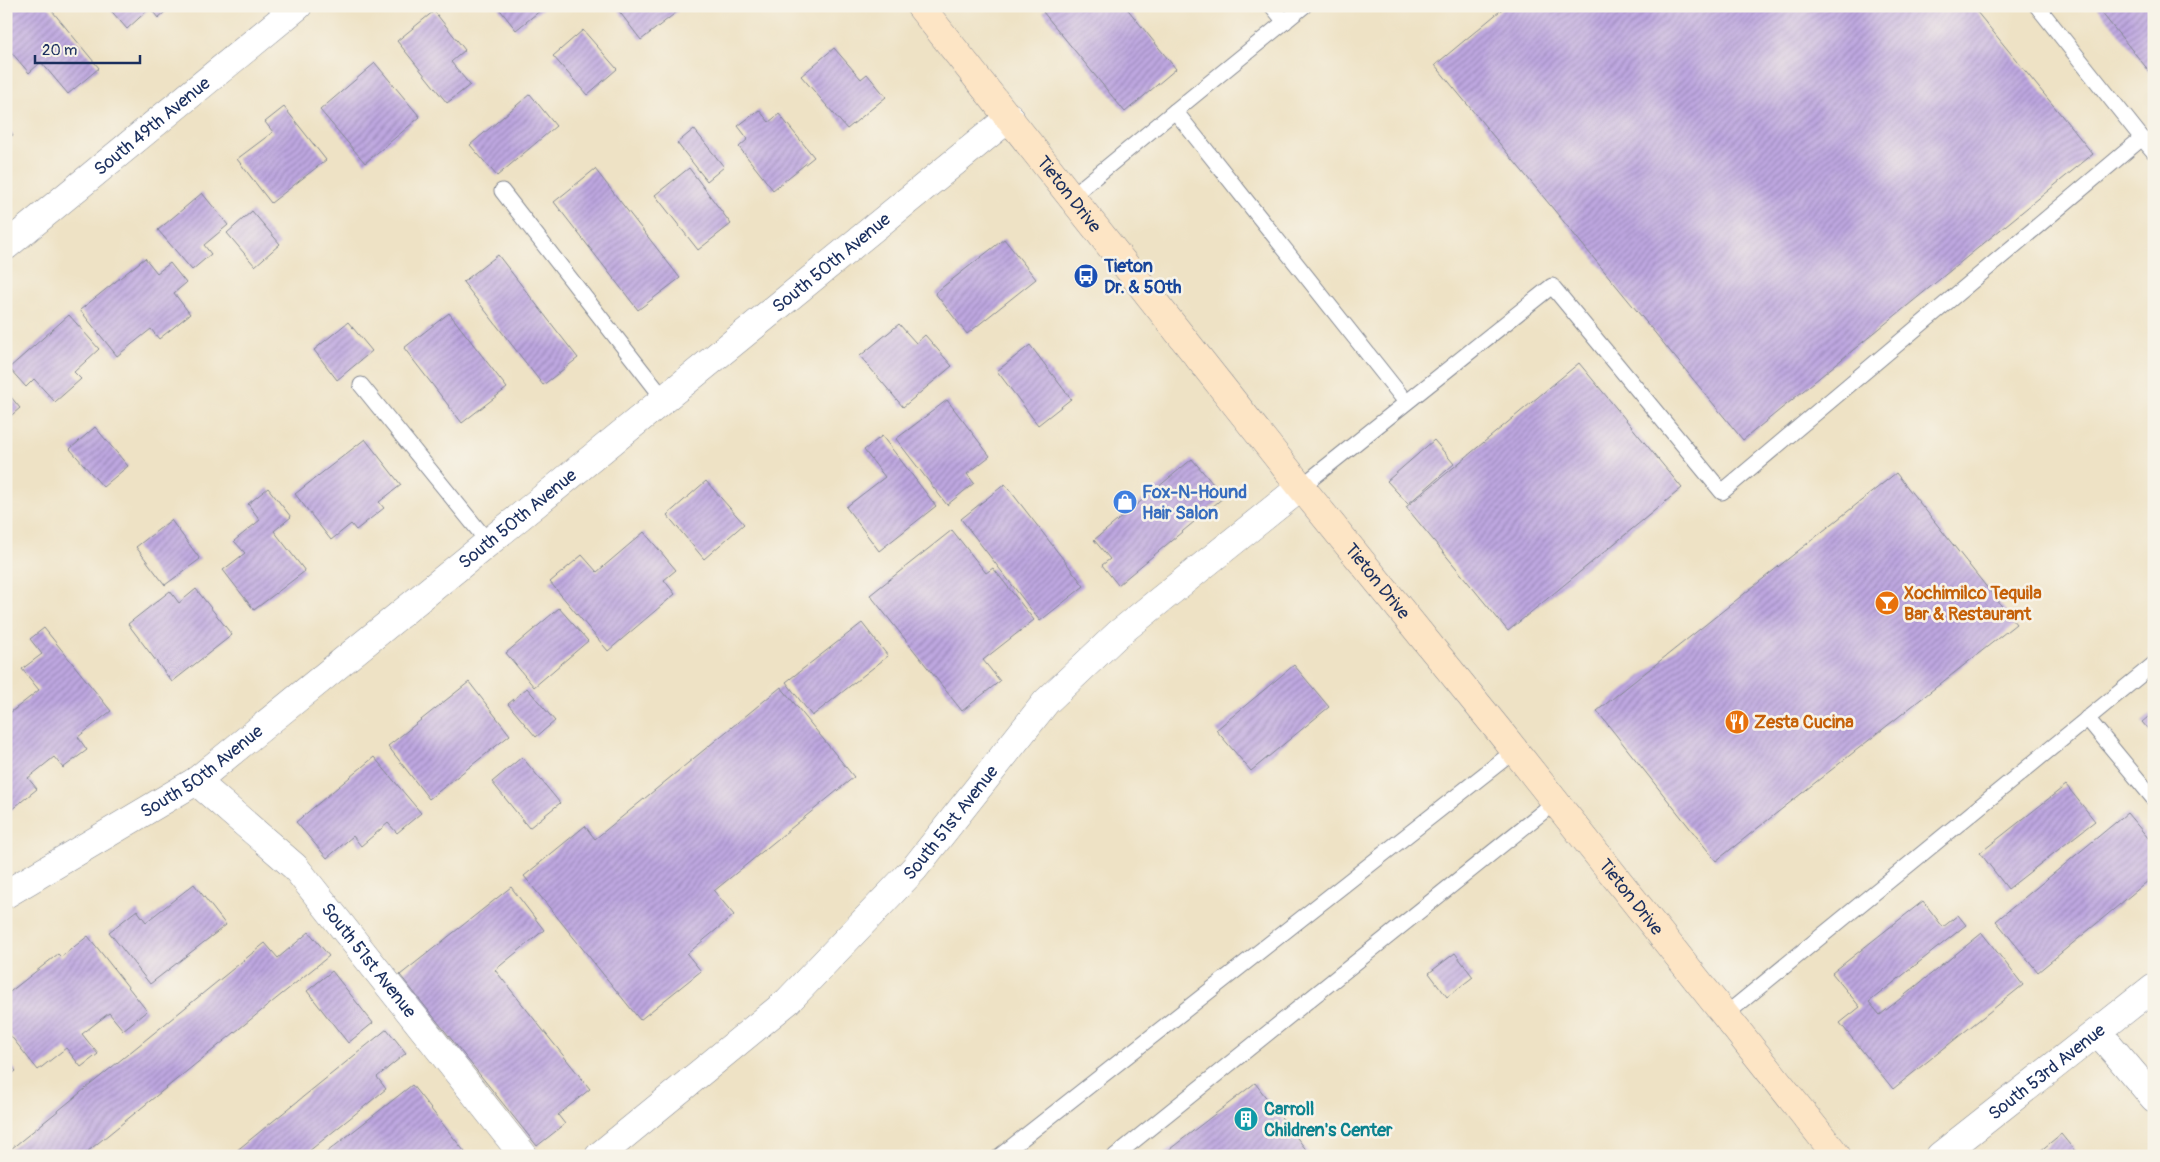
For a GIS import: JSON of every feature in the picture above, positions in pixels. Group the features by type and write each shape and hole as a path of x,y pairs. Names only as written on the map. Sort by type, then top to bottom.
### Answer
{"main road":[{"name":"Tieton Drive","path":"920,6 1301,487 1837,1156"}],"street":[{"name":"South 49th Avenue","path":"6,246 298,6"},
{"name":"South 50th Avenue","path":"6,894 196,781 1010,118"},
{"name":"South 51st Avenue","path":"599,1156 788,1001 914,869 1046,702 1118,634 1301,487"},
{"name":"South 51st Avenue","path":"196,781 295,867 524,1156"},
{"name":"South 53rd Avenue","path":"1940,1156 2154,987"},
{"path":"2098,1032 2154,1098"}],"lane":[{"path":"1272,6 1285,22"},
{"path":"1072,196 1304,6"},
{"path":"2037,6 2154,152"},
{"path":"1175,111 1406,402"},
{"path":"1301,487 1552,286 1722,492 2142,138"},
{"path":"502,190 664,399"},
{"path":"361,385 488,542"},
{"path":"1725,1015 2154,664"},
{"path":"2087,718 2154,799"},
{"path":"1000,1156 1514,751"},
{"path":"1115,1156 1555,802"}],"building":[{"path":"6,6 48,6 99,68 68,94 41,62 29,73 6,46"},
{"path":"107,6 172,6 158,18 150,8 127,29"},
{"path":"497,6 546,6 516,30"},
{"path":"615,6 675,6 678,11 641,40"},
{"path":"1050,6 1125,6 1176,69 1125,112 1043,12"},
{"path":"1506,6 1972,6 2093,154 1743,440 1435,65"},
{"path":"2096,6 2154,6 2154,77"},
{"path":"434,11 465,50 451,62 470,85 447,103 397,41"},
{"path":"583,30 617,69 587,95 553,56"},
{"path":"834,48 861,79 867,74 886,97 847,129 801,76"},
{"path":"375,63 420,117 365,163 320,110"},
{"path":"6,82 12,89 6,93"},
{"path":"530,94 556,126 497,176 470,145"},
{"path":"284,107 326,160 271,203 237,159 273,132 265,122"},
{"path":"759,110 769,122 779,114 814,157 773,190 739,147 748,139 738,126"},
{"path":"6,126 13,135 6,140"},
{"path":"694,129 724,167 707,181 677,143"},
{"path":"689,168 731,224 698,250 655,195"},
{"path":"595,169 680,278 638,310 554,202"},
{"path":"202,193 228,225 204,245 211,254 192,270 158,230"},
{"path":"252,211 280,244 255,266 227,233"},
{"path":"1004,239 1036,279 967,334 935,293"},
{"path":"498,255 578,358 543,385 463,282"},
{"path":"145,258 157,273 170,263 186,283 174,293 190,314 159,339 151,329 117,356 80,310"},
{"path":"449,313 507,388 462,423 404,348"},
{"path":"69,315 99,349 74,372 81,379 55,402 34,379 26,387 9,368"},
{"path":"348,322 372,351 337,380 314,350"},
{"path":"899,324 916,343 925,335 952,366 903,407 860,356"},
{"path":"1030,345 1071,399 1038,425 997,371"},
{"path":"1579,363 1682,488 1508,631 1406,507"},
{"path":"6,391 20,408 6,420"},
{"path":"947,400 990,456 967,474 974,483 947,505 896,439"},
{"path":"95,427 128,466 103,487 70,449"},
{"path":"882,436 936,506 879,551 846,507 885,477 864,450"},
{"path":"365,439 401,485 379,502 384,508 356,530 351,524 331,540 295,494"},
{"path":"1434,440 1454,464 1408,504 1387,481"},
{"path":"1192,459 1224,497 1118,585 1102,565 1110,559 1094,540"},
{"path":"1896,473 2016,624 1716,861 1597,711"},
{"path":"706,481 744,524 704,559 667,515"},
{"path":"1005,484 1084,586 1040,621 961,519"},
{"path":"268,488 291,517 274,531 305,571 254,610 223,570 245,553 234,541 260,520 248,504"},
{"path":"171,520 200,559 165,585 136,547"},
{"path":"952,530 986,573 993,568 1034,620 983,660 1000,681 962,711 870,595"},
{"path":"644,532 676,570 664,580 675,594 608,651 550,582 582,555 597,572"},
{"path":"196,589 232,635 172,682 128,624 170,591 179,603"},
{"path":"559,608 588,641 534,687 506,653"},
{"path":"862,623 888,656 812,716 786,682"},
{"path":"44,628 111,711 78,737 87,750 63,768 54,757 28,778 37,789 6,814 6,716 39,690 22,669 42,654 30,639"},
{"path":"1294,665 1329,707 1251,771 1216,730"},
{"path":"469,682 510,735 429,799 388,746"},
{"path":"781,687 854,777 714,891 734,915 687,954 701,971 640,1020 524,876 585,826 595,839"},
{"path":"527,688 555,721 536,737 508,704"},
{"path":"2154,712 2154,736 2142,722"},
{"path":"374,757 421,813 397,833 388,823 361,846 353,836 327,858 296,822"},
{"path":"522,757 560,803 529,828 492,782"},
{"path":"2066,785 2095,821 2008,889 1980,853"},
{"path":"2127,813 2154,845 2154,876 2038,972 1996,921"},
{"path":"194,884 226,925 150,984 109,932 137,910 146,922"},
{"path":"511,887 544,930 495,970 590,1089 558,1115 565,1124 537,1146 400,975"},
{"path":"1923,901 1943,927 1958,915 1966,925 1869,1002 1880,1015 1982,933 2023,985 1893,1089 1840,1023 1860,1007 1832,973"},
{"path":"309,932 329,956 82,1156 6,1156 6,1153 265,943 278,958"},
{"path":"88,936 147,1011 123,1030 109,1013 82,1034 98,1054 81,1067 66,1048 38,1070 6,1030 6,995 58,954 61,957"},
{"path":"1455,953 1473,977 1447,997 1429,973"},
{"path":"332,971 373,1023 348,1043 307,991"},
{"path":"387,1029 406,1053 377,1077 386,1089 303,1156 230,1156"},
{"path":"6,1059 16,1071 6,1078"},
{"name":"Carroll Children's Center","path":"1255,1083 1311,1156 1161,1156"},
{"path":"412,1085 468,1156 322,1156"},
{"path":"2061,1134 2079,1156 2034,1156"}],"place":[{"name":"Tieton Dr. & 50th","path":"1086,276"},
{"name":"Fox-N-Hound Hair Salon","path":"1125,502"},
{"name":"Xochimilco Tequila Bar & Restaurant","path":"1887,603"},
{"name":"Zesta Cucina","path":"1737,722"},
{"name":"Carroll Children's Center","path":"1246,1119"}]}
